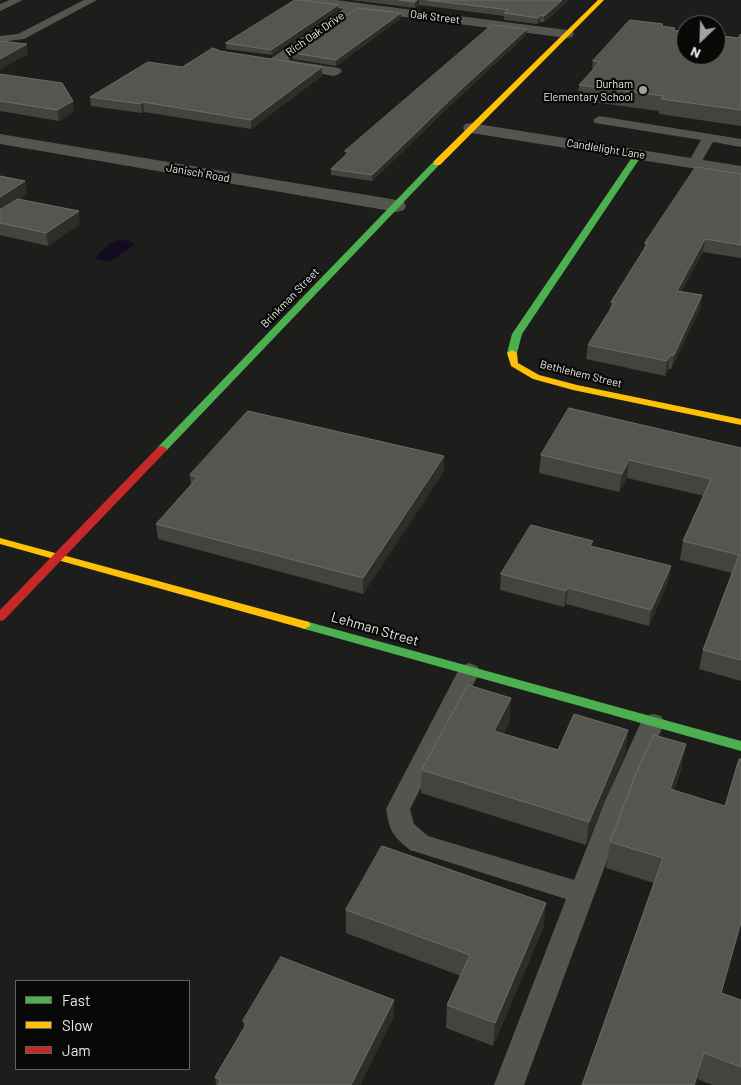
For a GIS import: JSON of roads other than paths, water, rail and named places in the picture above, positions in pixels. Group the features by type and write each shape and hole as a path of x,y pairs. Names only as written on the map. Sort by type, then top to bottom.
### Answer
{"street":[{"name":"Oak Street","path":"304,0 567,34"},
{"name":"Brinkman Street","path":"0,617 471,128 601,0"},
{"name":"Rich Oak Drive","path":"275,62 355,7"},
{"path":"257,59 334,71"},
{"name":"Candlelight Lane","path":"471,128 741,170"},
{"name":"Janisch Road","path":"0,139 397,206"},
{"name":"Bethlehem Street","path":"638,154 517,334 510,350 514,364 536,377 576,388 741,422"},
{"name":"Lehman Street","path":"0,541 741,746"}],"lane":[{"path":"0,8 18,0"},
{"path":"34,39 97,2"},
{"path":"0,39 20,37 97,2"},
{"path":"599,120 741,143"},
{"path":"694,163 709,138"},
{"path":"469,671 398,809 402,829 419,843 582,893"},
{"path":"509,1085 617,801 652,722"}],"place":[{"name":"Durham Elementary School","path":"643,90"}]}
